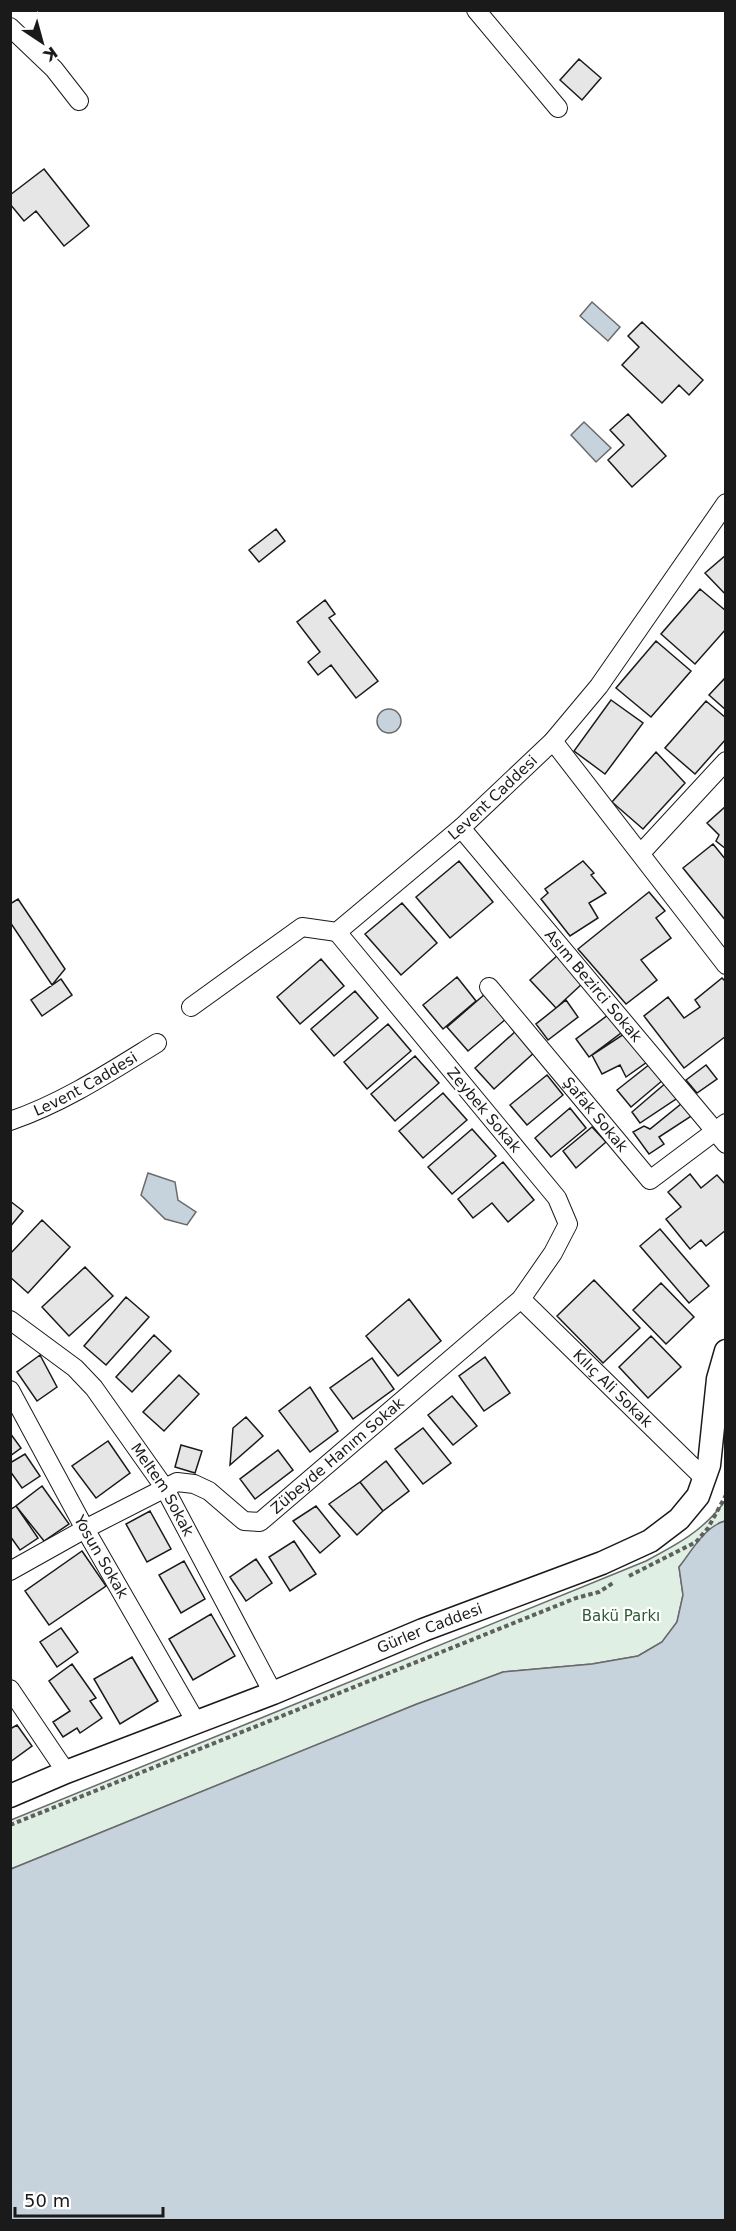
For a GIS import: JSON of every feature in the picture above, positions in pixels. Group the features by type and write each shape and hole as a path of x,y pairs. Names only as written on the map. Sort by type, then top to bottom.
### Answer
{"street":[{"path":"477,10 558,108"},
{"path":"10,27 54,69 79,101"},
{"name":"Levent Caddesi","path":"337,932 461,828 553,741 599,686 726,503"},
{"path":"553,741 726,965"},
{"path":"641,853 726,761"},
{"name":"Asım Bezirci Sokak","path":"461,828 722,1132"},
{"path":"191,1007 302,927 337,932"},
{"name":"Zeybek Sokak","path":"337,932 557,1198 568,1224 554,1252 521,1299"},
{"name":"Şafak Sokak","path":"489,987 650,1180 722,1132"},
{"name":"Levent Caddesi","path":"10,1121 35,1112 157,1044"},
{"name":"Kılıç Ali Sokak","path":"521,1299 704,1478"},
{"name":"Zübeyde Hanım Sokak","path":"10,1571 177,1482 194,1484 209,1491 244,1521 260,1522 521,1299"},
{"name":"Meltem Sokak","path":"12,1323 75,1368 88,1382 164,1487 273,1693"},
{"name":"Gürler Caddesi","path":"10,1796 66,1772 273,1693 423,1630 602,1563 650,1541 679,1519 699,1496 709,1465 718,1379 726,1351"},
{"name":"Yosun Sokak","path":"10,1390 196,1722"},
{"path":"10,1689 66,1772"}],"path":[{"path":"10,1825 576,1598 599,1592 614,1582 648,1568 696,1542 708,1528 726,1495"}],"green space":[{"name":"Bakü Parkı","path":"725,1501 725,1521 719,1523 679,1567 683,1595 677,1622 662,1642 638,1656 592,1664 503,1672 417,1704 11,1869 11,1820 646,1561 699,1529"}],"shaded area":[{"path":"592,302 620,327 608,341 580,316"},
{"path":"584,422 611,448 596,462 571,435"},
{"path":"389,709 394,710 400,716 400,726 394,732 389,733 384,732 378,726 377,721 378,716 384,710"},
{"path":"148,1173 175,1182 178,1200 196,1212 187,1225 165,1219 141,1195"},
{"path":"725,1521 725,2220 11,2220 11,1869 417,1704 503,1672 592,1664 638,1656 662,1642 677,1622 683,1595 679,1567 711,1528"}],"building":[{"path":"579,59 601,78 582,100 560,80"},
{"path":"44,169 89,226 64,246 36,211 24,221 10,204 10,195"},
{"path":"642,322 703,380 689,395 679,385 662,403 622,365 639,347 628,336"},
{"path":"628,414 666,456 632,487 608,460 624,445 610,430"},
{"path":"276,529 285,541 259,562 249,550"},
{"path":"726,555 726,595 705,573"},
{"path":"700,589 726,611 726,629 695,664 661,634"},
{"path":"325,600 335,614 329,618 378,681 356,698 331,665 318,675 308,662 320,652 297,622"},
{"path":"656,641 691,671 651,717 616,688"},
{"path":"726,677 726,710 709,695"},
{"path":"611,700 643,723 605,774 574,751"},
{"path":"706,701 726,718 726,739 695,774 665,748"},
{"path":"656,752 685,783 643,829 612,802"},
{"path":"726,806 726,849 716,841 719,835 707,823"},
{"path":"713,844 726,860 726,921 683,868"},
{"path":"459,861 493,902 450,938 416,897"},
{"path":"583,861 594,873 591,875 606,893 589,903 598,918 570,936 541,899 548,893 545,889"},
{"path":"649,892 665,911 656,918 671,938 641,960 657,980 626,1004 578,949"},
{"path":"18,899 65,969 52,985 10,922 10,904"},
{"path":"402,903 437,943 401,975 365,934"},
{"path":"558,955 583,983 556,1008 530,980"},
{"path":"321,959 344,986 300,1024 277,997"},
{"path":"457,977 476,1001 443,1029 423,1005"},
{"path":"722,978 726,982 726,1036 684,1068 644,1016 668,997 684,1018 700,1007 695,1000"},
{"path":"61,979 72,995 42,1016 31,1000"},
{"path":"355,991 378,1018 334,1056 311,1029"},
{"path":"485,994 506,1019 468,1051 447,1027"},
{"path":"566,1000 578,1017 548,1040 536,1024"},
{"path":"608,1015 621,1033 589,1057 576,1039"},
{"path":"388,1024 411,1051 367,1089 344,1062"},
{"path":"517,1030 536,1051 494,1089 475,1068"},
{"path":"627,1032 647,1062 626,1077 620,1065 602,1074 592,1055"},
{"path":"415,1056 439,1083 395,1121 371,1094"},
{"path":"650,1064 663,1080 631,1107 617,1090"},
{"path":"706,1065 717,1079 697,1093 686,1080"},
{"path":"547,1075 563,1095 527,1125 510,1105"},
{"path":"667,1082 679,1097 640,1123 632,1112"},
{"path":"443,1093 467,1120 423,1158 399,1131"},
{"path":"681,1104 693,1115 659,1137 664,1144 649,1154 633,1132 644,1126 650,1129"},
{"path":"570,1108 586,1128 551,1157 535,1138"},
{"path":"592,1127 606,1142 576,1168 563,1151"},
{"path":"472,1129 496,1156 452,1194 428,1167"},
{"path":"503,1162 534,1200 508,1222 492,1203 473,1218 458,1199"},
{"path":"690,1174 701,1188 717,1175 726,1185 726,1230 706,1246 701,1240 690,1249 666,1219 681,1207 668,1192"},
{"path":"10,1201 23,1211 10,1227"},
{"path":"42,1220 70,1247 28,1293 10,1277 10,1254"},
{"path":"660,1229 709,1286 689,1303 640,1246"},
{"path":"85,1267 113,1296 69,1336 42,1307"},
{"path":"594,1280 640,1328 603,1363 557,1316"},
{"path":"661,1283 694,1317 666,1344 633,1310"},
{"path":"126,1297 149,1317 106,1365 84,1346"},
{"path":"409,1299 441,1341 398,1376 366,1336"},
{"path":"154,1335 171,1351 132,1392 116,1377"},
{"path":"651,1336 681,1367 648,1398 619,1367"},
{"path":"40,1355 57,1387 37,1401 17,1372"},
{"path":"485,1357 510,1393 484,1411 459,1376"},
{"path":"372,1358 394,1389 353,1419 330,1388"},
{"path":"179,1375 199,1394 164,1431 143,1412"},
{"path":"310,1387 338,1431 310,1452 279,1411"},
{"path":"452,1396 477,1426 453,1445 428,1415"},
{"path":"246,1417 263,1436 230,1465 233,1428"},
{"path":"423,1428 451,1463 423,1484 395,1449"},
{"path":"10,1433 21,1448 10,1456"},
{"path":"108,1441 130,1473 96,1498 72,1466"},
{"path":"181,1445 202,1451 195,1473 175,1467"},
{"path":"278,1450 293,1470 255,1499 240,1479"},
{"path":"25,1454 40,1476 22,1488 10,1471 10,1463"},
{"path":"386,1461 409,1491 383,1511 360,1482"},
{"path":"360,1482 383,1511 357,1535 329,1504"},
{"path":"42,1486 69,1524 44,1541 16,1506"},
{"path":"16,1506 38,1538 20,1550 10,1536 10,1510"},
{"path":"316,1506 340,1536 320,1553 293,1521"},
{"path":"150,1511 171,1549 147,1562 126,1524"},
{"path":"294,1541 316,1574 290,1591 269,1557"},
{"path":"82,1551 106,1586 49,1625 25,1591"},
{"path":"256,1559 272,1583 246,1601 230,1577"},
{"path":"184,1561 205,1599 181,1613 159,1575"},
{"path":"211,1614 235,1656 193,1680 169,1639"},
{"path":"61,1628 78,1652 57,1667 40,1642"},
{"path":"132,1657 158,1701 120,1724 94,1679"},
{"path":"72,1664 96,1698 90,1701 102,1718 80,1733 77,1728 63,1737 53,1722 70,1711 49,1681"},
{"path":"17,1725 32,1746 10,1762 10,1729"}]}
